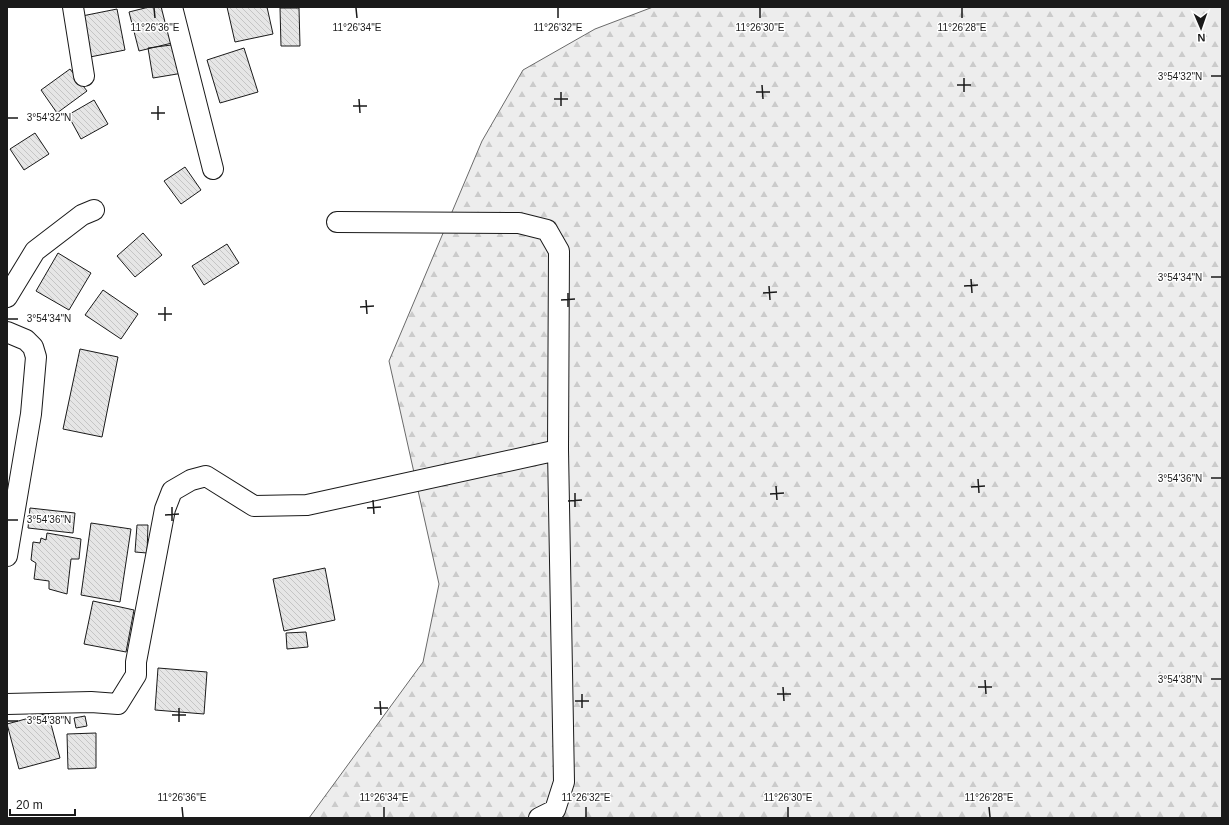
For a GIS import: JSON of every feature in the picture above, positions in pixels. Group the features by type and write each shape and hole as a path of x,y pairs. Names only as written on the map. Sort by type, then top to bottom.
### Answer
{"street":[{"path":"73,7 84,76"},
{"path":"172,7 213,169"},
{"path":"7,297 35,251 82,214 94,210"},
{"path":"337,222 519,223 546,230 559,251 558,450 564,782 555,810 539,818"},
{"path":"7,332 26,340 33,347 36,357 31,414 7,556"},
{"path":"7,704 91,702 118,704 136,675 136,662 165,509 172,491 191,480 206,476 254,506 307,505 558,450"}],"green space":[{"path":"653,7 1222,7 1222,818 309,818 423,662 439,584 389,361 482,141 523,70 595,29"}],"building":[{"path":"149,7 164,7 172,43 139,51 129,12"},
{"path":"227,7 267,7 273,34 235,42"},
{"path":"280,8 299,8 300,46 281,46"},
{"path":"117,9 125,50 85,58 77,17"},
{"path":"179,44 183,73 153,78 148,48"},
{"path":"244,48 258,92 220,103 207,60"},
{"path":"70,69 87,91 57,113 41,90"},
{"path":"94,100 108,124 81,139 68,115"},
{"path":"35,133 49,154 24,170 10,149"},
{"path":"185,167 201,190 181,204 164,181"},
{"path":"143,233 162,255 135,277 117,256"},
{"path":"227,244 239,263 204,285 192,266"},
{"path":"58,253 91,273 69,310 36,291"},
{"path":"103,290 138,314 121,339 85,315"},
{"path":"80,349 118,357 102,437 63,429"},
{"path":"30,508 75,513 73,533 28,528"},
{"path":"91,523 131,529 120,602 81,595"},
{"path":"137,525 148,525 147,553 135,552"},
{"path":"47,533 81,539 79,559 71,559 67,594 49,589 49,581 34,579 36,563 31,560 33,542 40,543 41,538 46,540"},
{"path":"325,568 335,620 284,631 273,579"},
{"path":"93,601 134,610 126,652 84,644"},
{"path":"306,632 308,647 287,649 286,633"},
{"path":"158,668 207,672 204,714 155,710"},
{"path":"48,713 60,758 19,769 7,724"},
{"path":"85,716 87,726 76,728 74,718"},
{"path":"96,733 96,768 68,769 67,734"}]}
